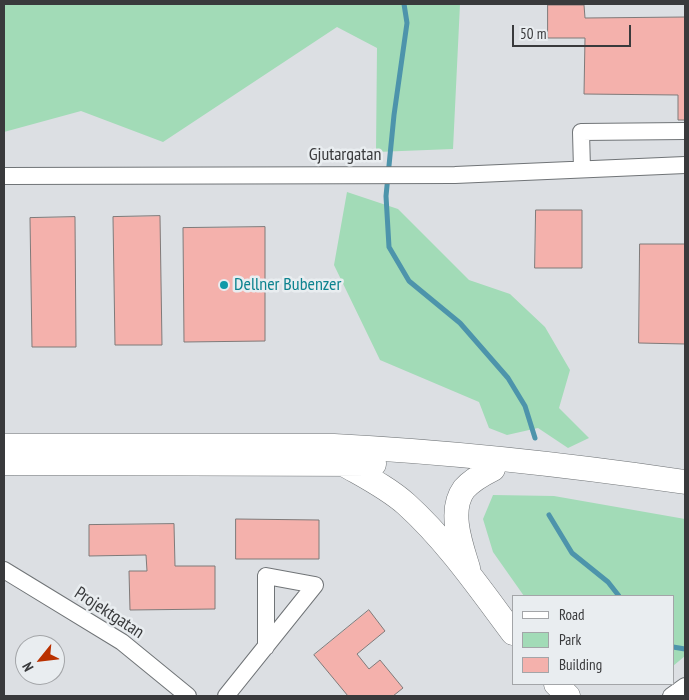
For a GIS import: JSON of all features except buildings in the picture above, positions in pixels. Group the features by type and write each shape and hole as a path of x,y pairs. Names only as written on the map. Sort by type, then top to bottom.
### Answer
{"highway":[{"path":"4,446 334,446 494,457 685,482"},
{"path":"4,463 341,463 493,469 685,494"},
{"path":"341,463 379,484 405,504 471,577 512,632"},
{"path":"471,577 460,542 458,506 464,490 477,478 493,469"},
{"path":"547,685 553,696"},
{"path":"557,685 568,696"}],"street":[{"path":"582,170 581,132 685,131"},
{"name":"Gjutargatan","path":"4,176 455,175 685,165"},
{"name":"Projektgatan","path":"4,570 122,642 188,696"},
{"path":"226,696 266,647"},
{"path":"671,696 685,686"}],"green space":[{"path":"4,4 460,4 453,149 376,152 377,48 337,27 163,142 81,111 4,132"},
{"path":"347,192 398,209 469,280 510,294 545,327 570,370 559,408 589,438 568,448 538,428 507,435 489,428 479,402 380,360 334,265"},
{"path":"493,495 554,496 685,519 685,656 674,665 674,595 523,595 493,552 483,519"}],"waterway":[{"path":"404,4 407,23 394,115 386,196 389,247 409,281 460,323 508,378 525,406 535,438"},
{"path":"549,515 572,553 608,582 618,595"},
{"path":"674,647 685,649"}],"place":[{"name":"Dellner Bubenzer","path":"224,285"}]}
